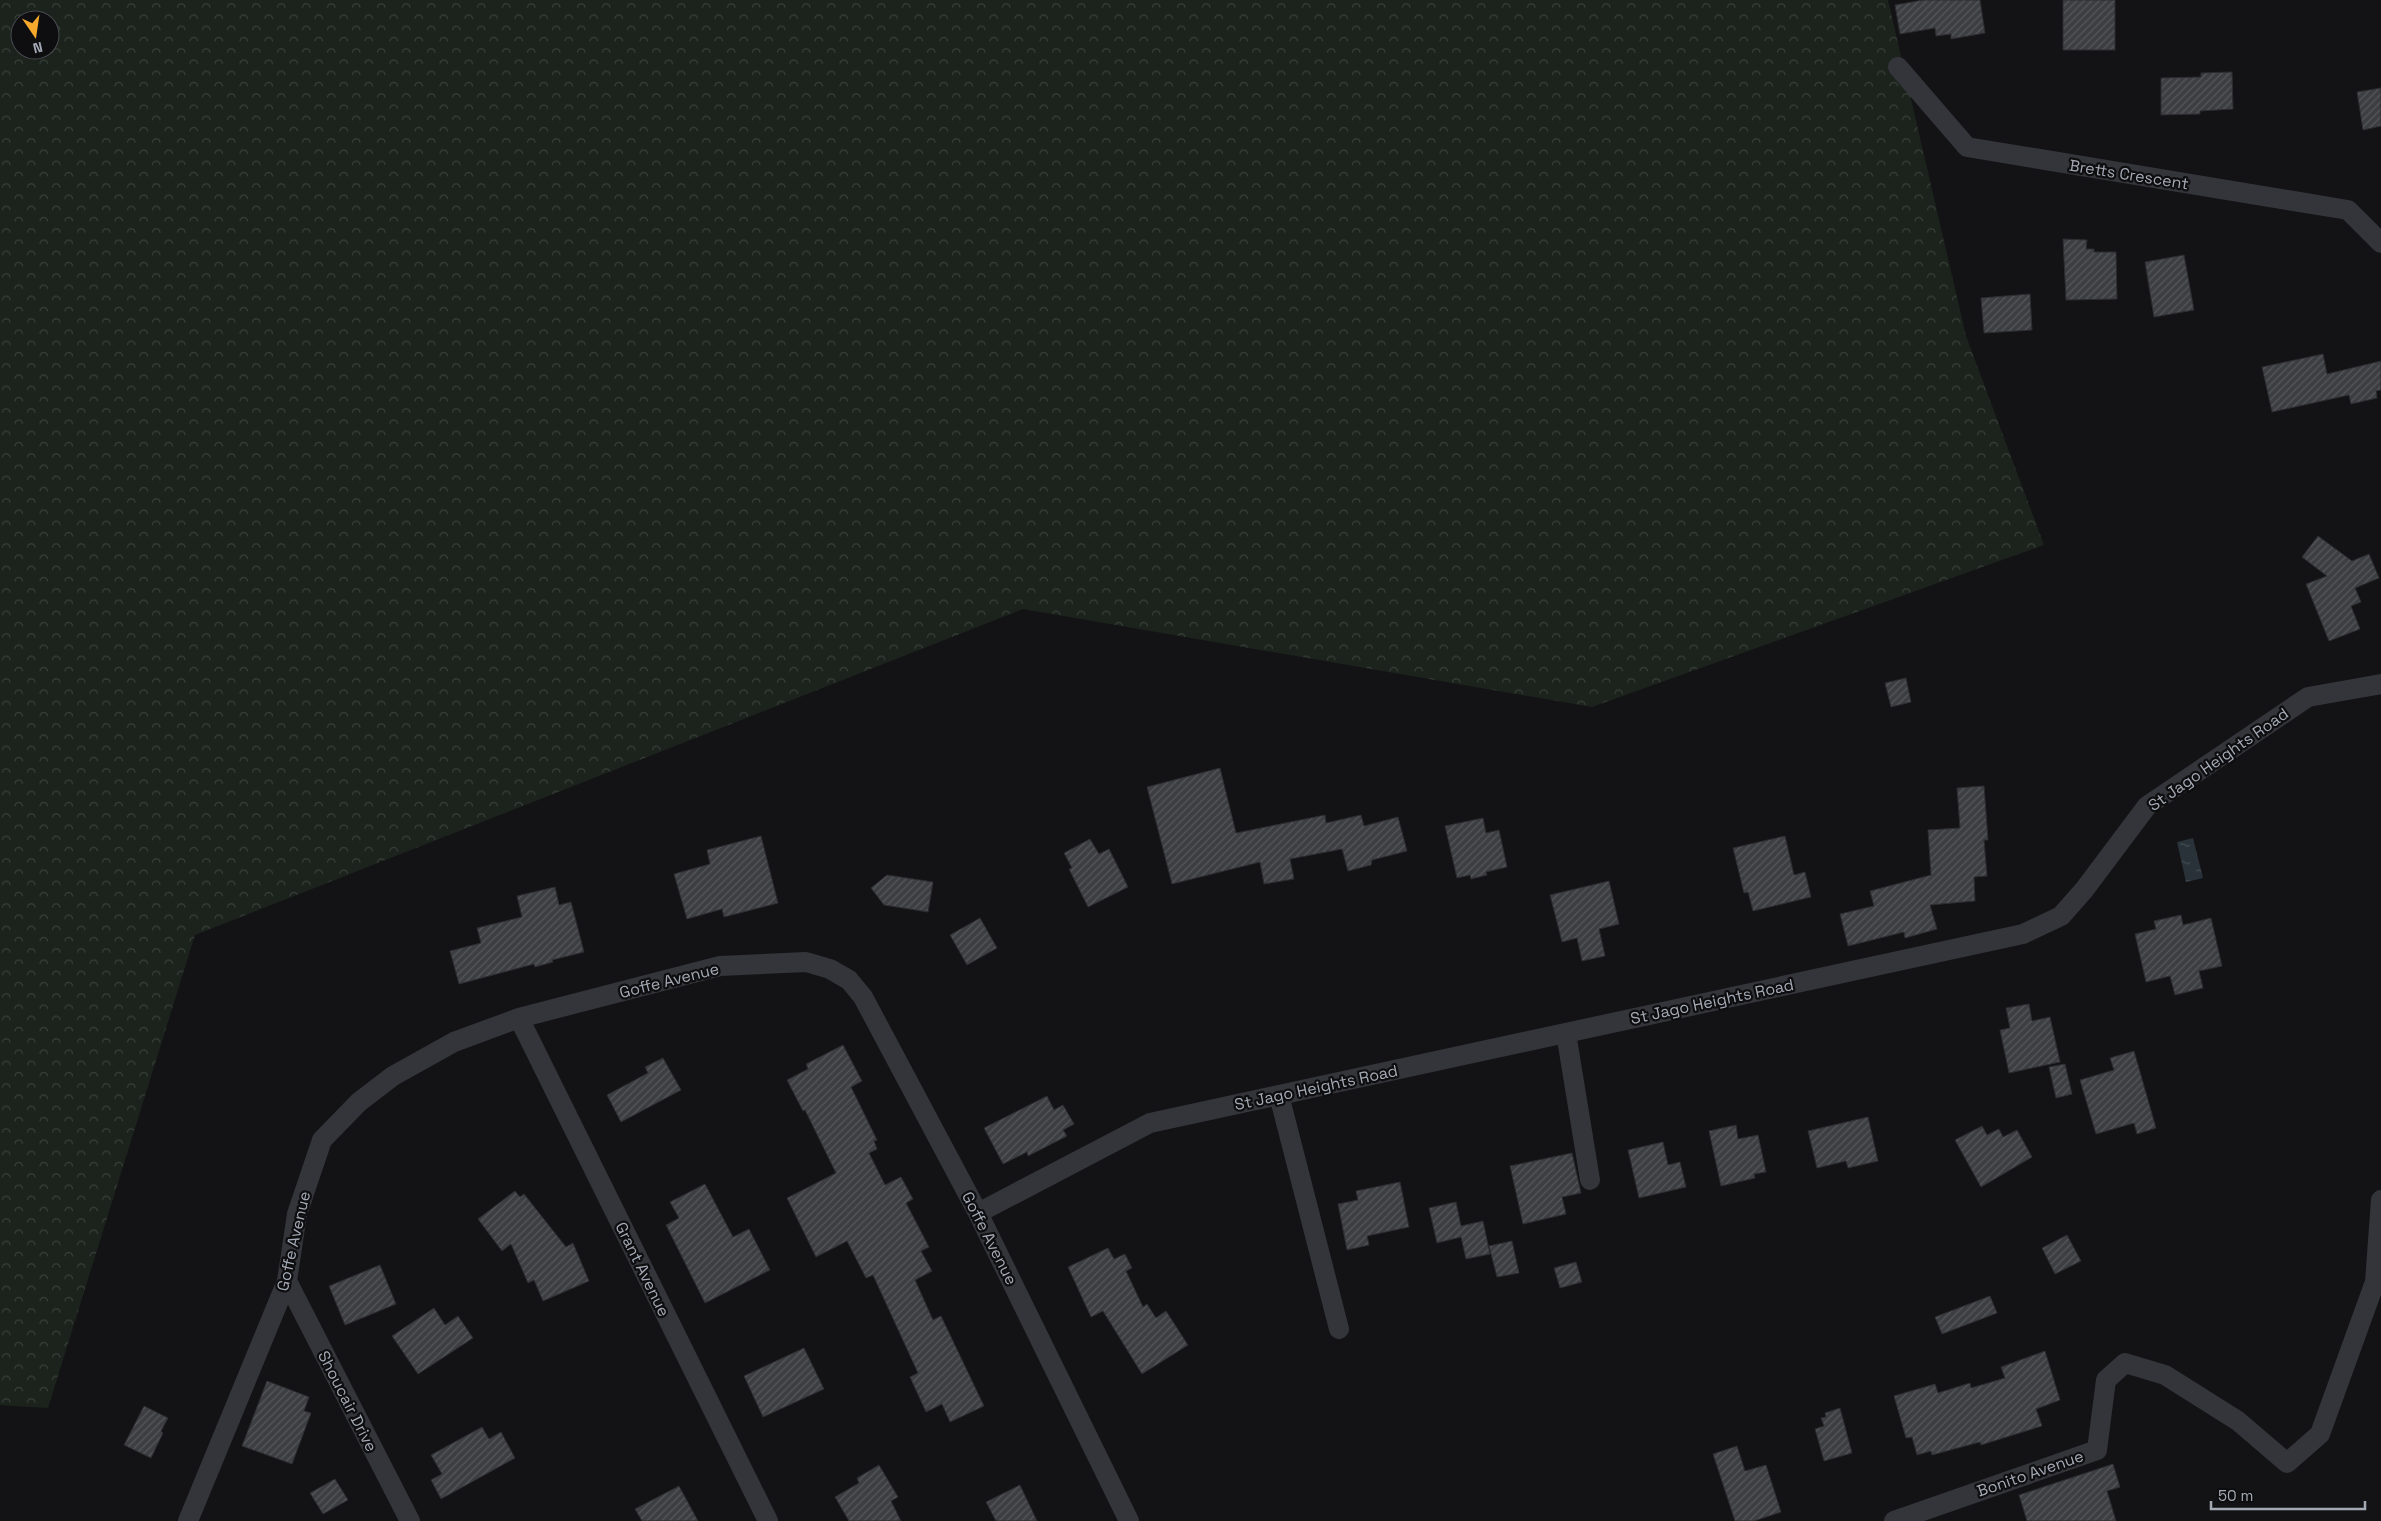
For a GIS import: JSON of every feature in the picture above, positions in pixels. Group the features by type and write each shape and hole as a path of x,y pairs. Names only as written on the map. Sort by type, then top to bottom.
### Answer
{"street":[{"name":"Bretts Crescent","path":"1898,67 1967,147 2348,210 2381,243"},
{"name":"St Jago Heights Road","path":"978,1213 1150,1122 2023,934 2061,916 2084,890 2147,806 2308,697 2381,684"},
{"name":"Goffe Avenue","path":"188,1521 287,1281 297,1214 322,1140 359,1102 393,1076 454,1042 519,1018 720,966 806,962 830,969 849,980 863,997 978,1213 1129,1521"},
{"name":"Grant Avenue","path":"519,1018 768,1521"},
{"path":"1566,1033 1590,1180"},
{"path":"1279,1095 1339,1330"},
{"name":"Bonito Avenue","path":"1894,1521 2097,1450 2106,1380 2126,1364 2165,1375 2238,1421 2287,1463 2320,1434 2378,1281 2381,1200"},
{"name":"Shoucair Drive","path":"287,1281 410,1521"}],"green space":[{"path":"0,0 1888,0 1966,336 2044,545 1592,707 1023,609 195,935 48,1408 0,1405"}],"water":[{"path":"2193,838 2203,878 2186,882 2177,842"}],"building":[{"path":"1923,0 1980,0 1985,33 1951,39 1951,34 1936,36 1935,28 1900,34 1895,5"},
{"path":"2063,0 2115,0 2115,50 2063,50"},
{"path":"2232,72 2233,109 2200,111 2200,114 2161,115 2161,78 2201,77 2201,73"},
{"path":"2381,88 2381,126 2363,130 2357,92"},
{"path":"2063,239 2087,240 2086,249 2094,249 2094,252 2116,252 2117,299 2066,300"},
{"path":"2184,255 2194,310 2154,317 2145,262"},
{"path":"2030,294 2032,330 1984,333 1981,298"},
{"path":"2323,354 2327,374 2381,361 2381,390 2376,391 2377,398 2351,404 2349,395 2272,412 2262,367"},
{"path":"2318,536 2352,561 2369,554 2379,578 2355,588 2361,602 2351,606 2360,629 2329,641 2306,584 2327,576 2302,557"},
{"path":"1906,678 1911,702 1891,707 1885,683"},
{"path":"1220,768 1236,833 1325,815 1326,823 1361,815 1364,826 1398,817 1407,851 1372,860 1371,865 1348,871 1342,849 1290,859 1294,879 1264,884 1260,862 1172,884 1147,787"},
{"path":"1984,786 1988,840 1984,840 1987,876 1974,877 1975,901 1930,905 1937,929 1905,938 1904,932 1848,946 1840,914 1874,906 1870,891 1931,875 1928,830 1960,828 1957,788"},
{"path":"1483,818 1486,833 1499,830 1507,867 1486,872 1487,875 1471,879 1470,875 1457,878 1445,826"},
{"path":"761,836 778,903 724,917 722,909 687,919 674,874 710,864 707,850"},
{"path":"1785,836 1794,875 1805,872 1811,897 1753,911 1748,892 1744,893 1733,848"},
{"path":"1090,839 1099,854 1109,849 1128,887 1088,907 1069,869 1072,868 1064,853"},
{"path":"887,875 933,882 928,912 884,905 871,888"},
{"path":"1609,881 1619,924 1599,929 1605,956 1582,961 1577,938 1562,942 1550,895"},
{"path":"555,887 559,905 571,902 584,952 552,960 553,962 535,967 534,964 459,984 450,951 481,943 477,928 522,917 517,896"},
{"path":"2181,915 2183,925 2211,918 2222,966 2199,971 2203,988 2175,995 2170,976 2146,982 2135,934 2156,929 2154,921"},
{"path":"980,918 997,948 967,965 950,935"},
{"path":"2029,1004 2032,1021 2050,1017 2060,1062 2009,1073 2000,1030 2010,1028 2006,1008"},
{"path":"843,1045 862,1081 851,1087 877,1140 874,1141 877,1149 869,1153 885,1185 901,1177 913,1199 906,1203 929,1247 921,1251 932,1271 915,1280 933,1320 941,1316 984,1406 950,1422 942,1404 926,1412 910,1377 918,1373 873,1275 866,1278 847,1241 816,1257 787,1198 836,1173 805,1110 803,1111 787,1080 808,1069 806,1064"},
{"path":"2134,1051 2156,1128 2137,1134 2134,1123 2096,1134 2080,1080 2114,1070 2110,1058"},
{"path":"663,1058 681,1090 621,1122 607,1095 648,1073 645,1067"},
{"path":"2065,1064 2072,1094 2056,1098 2049,1067"},
{"path":"1047,1096 1054,1110 1063,1105 1074,1124 1063,1130 1067,1136 1028,1156 1027,1152 1003,1164 984,1128"},
{"path":"1868,1117 1878,1161 1848,1168 1846,1161 1817,1168 1808,1131"},
{"path":"1736,1125 1738,1139 1758,1135 1766,1172 1754,1174 1755,1178 1721,1186 1709,1131"},
{"path":"1982,1126 1987,1135 1999,1129 2003,1137 2017,1130 2032,1157 1981,1187 1955,1140"},
{"path":"1663,1142 1668,1165 1680,1162 1686,1187 1639,1198 1628,1150"},
{"path":"1572,1153 1581,1193 1562,1197 1566,1214 1523,1224 1510,1166"},
{"path":"1400,1182 1409,1227 1367,1236 1369,1245 1347,1250 1338,1204 1358,1200 1356,1191"},
{"path":"705,1184 733,1237 749,1229 770,1270 705,1303 666,1225 679,1218 670,1202"},
{"path":"515,1191 520,1197 524,1194 566,1247 573,1243 589,1281 543,1301 534,1280 528,1283 511,1244 502,1251 478,1219"},
{"path":"1456,1202 1461,1226 1483,1221 1490,1254 1466,1259 1461,1237 1437,1243 1429,1208"},
{"path":"2067,1235 2081,1261 2055,1274 2042,1248"},
{"path":"1512,1241 1519,1273 1497,1277 1489,1246"},
{"path":"1108,1248 1114,1259 1125,1254 1132,1268 1126,1271 1143,1307 1147,1304 1156,1318 1166,1311 1188,1345 1142,1374 1103,1311 1091,1317 1068,1267"},
{"path":"1576,1262 1582,1282 1560,1288 1554,1268"},
{"path":"380,1265 396,1304 345,1325 329,1286"},
{"path":"1990,1296 1997,1313 1942,1334 1935,1317"},
{"path":"434,1308 445,1325 458,1316 473,1338 418,1374 392,1336"},
{"path":"804,1348 824,1389 763,1417 744,1376"},
{"path":"2045,1351 2060,1400 2036,1409 2042,1426 1981,1445 1980,1442 1932,1455 1931,1451 1917,1455 1912,1437 1906,1438 1894,1396 1935,1384 1938,1393 1970,1383 1971,1388 2005,1378 2001,1367"},
{"path":"267,1381 309,1397 304,1411 311,1413 292,1464 242,1446"},
{"path":"144,1406 168,1418 151,1458 124,1445"},
{"path":"1840,1408 1852,1453 1824,1461 1815,1429 1824,1426 1821,1418 1826,1417 1825,1413"},
{"path":"482,1427 489,1439 501,1432 515,1458 441,1499 431,1480 442,1474 431,1455"},
{"path":"1737,1446 1745,1471 1766,1465 1781,1512 1754,1521 1735,1521 1713,1454"},
{"path":"2113,1464 2120,1487 2107,1491 2116,1521 2027,1521 2019,1495"},
{"path":"879,1465 898,1497 891,1501 901,1521 849,1521 835,1497 859,1483 857,1478"},
{"path":"335,1479 348,1500 323,1514 310,1493"},
{"path":"1020,1485 1037,1521 996,1521 986,1502"},
{"path":"679,1486 698,1521 642,1521 635,1509"}]}
